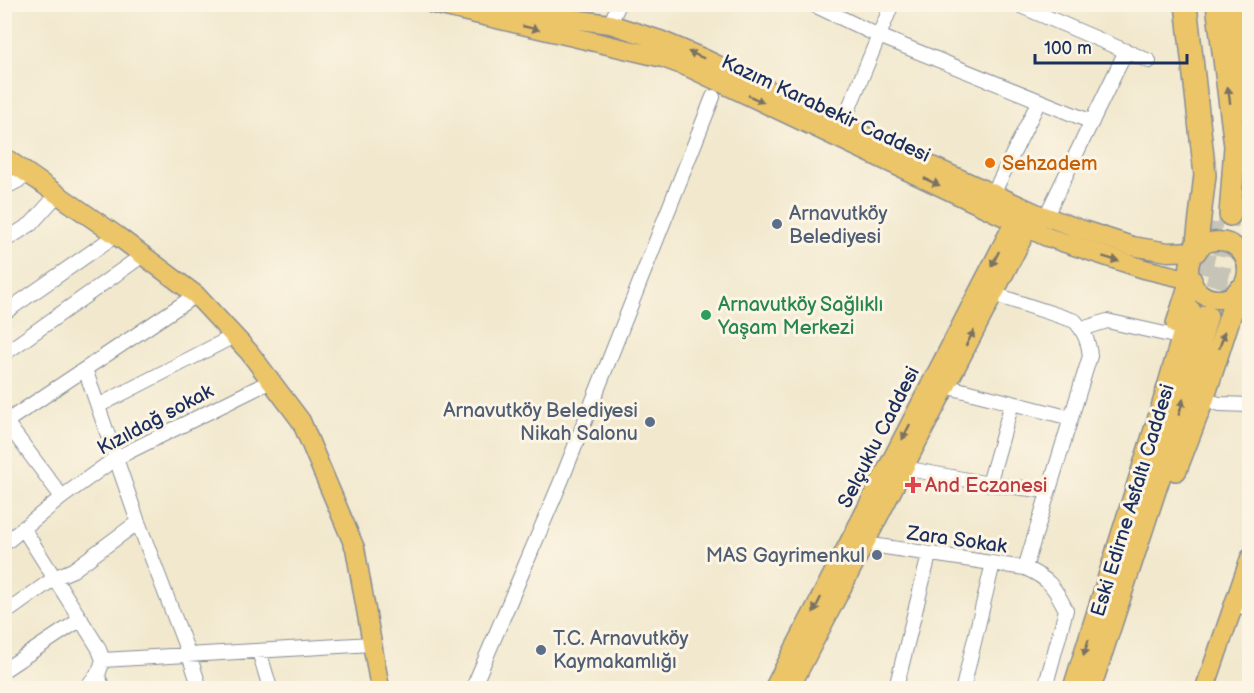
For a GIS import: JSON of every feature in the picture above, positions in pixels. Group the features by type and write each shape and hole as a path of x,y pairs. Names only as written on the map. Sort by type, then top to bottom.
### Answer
{"highway":[{"path":"1186,4 1205,176 1196,251"},
{"path":"1197,4 1215,138 1216,177 1221,214 1235,146 1217,4"},
{"path":"1236,4 1250,111"},
{"path":"1119,603 1143,557 1203,400 1245,259"},
{"path":"1109,573 1115,521 1191,280"},
{"name":"Eski Edirne Asfaltı Caddesi","path":"1074,688 1109,573 1198,313 1172,438 1090,688"}],"main road":[{"name":"Kazım Karabekir Caddesi","path":"433,4 638,51 690,68 722,84 1030,217 1132,246 1168,252 1196,251"},
{"name":"Kazım Karabekir Caddesi","path":"498,4 531,8 610,24 660,39 722,84 842,125 993,194 1030,217 1064,244 1144,269 1191,280"},
{"path":"4,157 116,234 196,295 234,336 301,421 355,548 380,688"},
{"name":"Selçuklu Caddesi","path":"790,688 865,544 885,488 904,468 1030,217"},
{"name":"Selçuklu Caddesi","path":"774,688 885,488 1030,217"},
{"path":"1223,241 1245,259 1224,299 1216,299 1201,293 1191,280 1189,265 1196,251 1204,244 1223,241"},
{"path":"1205,688 1242,606 1250,558"}],"street":[{"path":"610,24 619,4"},
{"path":"812,4 879,36 1092,122"},
{"path":"842,125 892,4"},
{"path":"1016,4 1149,61"},
{"path":"1030,217 1092,122 1126,51"},
{"path":"473,688 562,479 722,84"},
{"path":"993,194 1039,100"},
{"path":"4,188 29,175"},
{"path":"4,241 31,224 58,194"},
{"path":"4,313 116,234"},
{"path":"4,354 143,255"},
{"path":"993,294 1076,321 1089,347 1090,356 1024,568"},
{"path":"62,497 5,423 196,295"},
{"path":"1082,329 1107,321 1174,336"},
{"path":"98,406 234,336"},
{"path":"85,369 138,522 200,688"},
{"name":"Kızıldağ sokak","path":"14,536 62,497 116,458 271,381"},
{"path":"945,386 1071,418"},
{"path":"1203,400 1220,404 1250,405"},
{"path":"989,484 1011,403"},
{"path":"904,468 989,484 1048,491"},
{"path":"4,614 56,577 73,570 138,522"},
{"path":"4,524 56,577 98,646 103,660 97,674 86,688"},
{"name":"Zara Sokak","path":"865,544 1024,568 1043,576 1057,592 1066,610 1045,688"},
{"path":"896,688 929,555"},
{"path":"963,688 993,563"},
{"path":"4,670 81,619"},
{"path":"103,660 372,644"},
{"path":"259,651 270,688"},
{"path":"97,674 103,688"}],"tunnel":[{"path":"1192,303 1210,236 1213,214"},
{"path":"1207,316 1220,271 1230,215"}],"place":[{"name":"Sehzadem","path":"990,163"},
{"name":"Arnavutköy Belediyesi","path":"777,224"},
{"name":"Arnavutköy Sağlıklı Yaşam Merkezi","path":"706,315"},
{"name":"Arnavutköy Belediyesi Nikah Salonu","path":"650,422"},
{"name":"And Eczanesi","path":"913,485"},
{"name":"MAS Gayrimenkul","path":"877,555"},
{"name":"T.C. Arnavutköy Kaymakamlığı","path":"541,650"}]}
